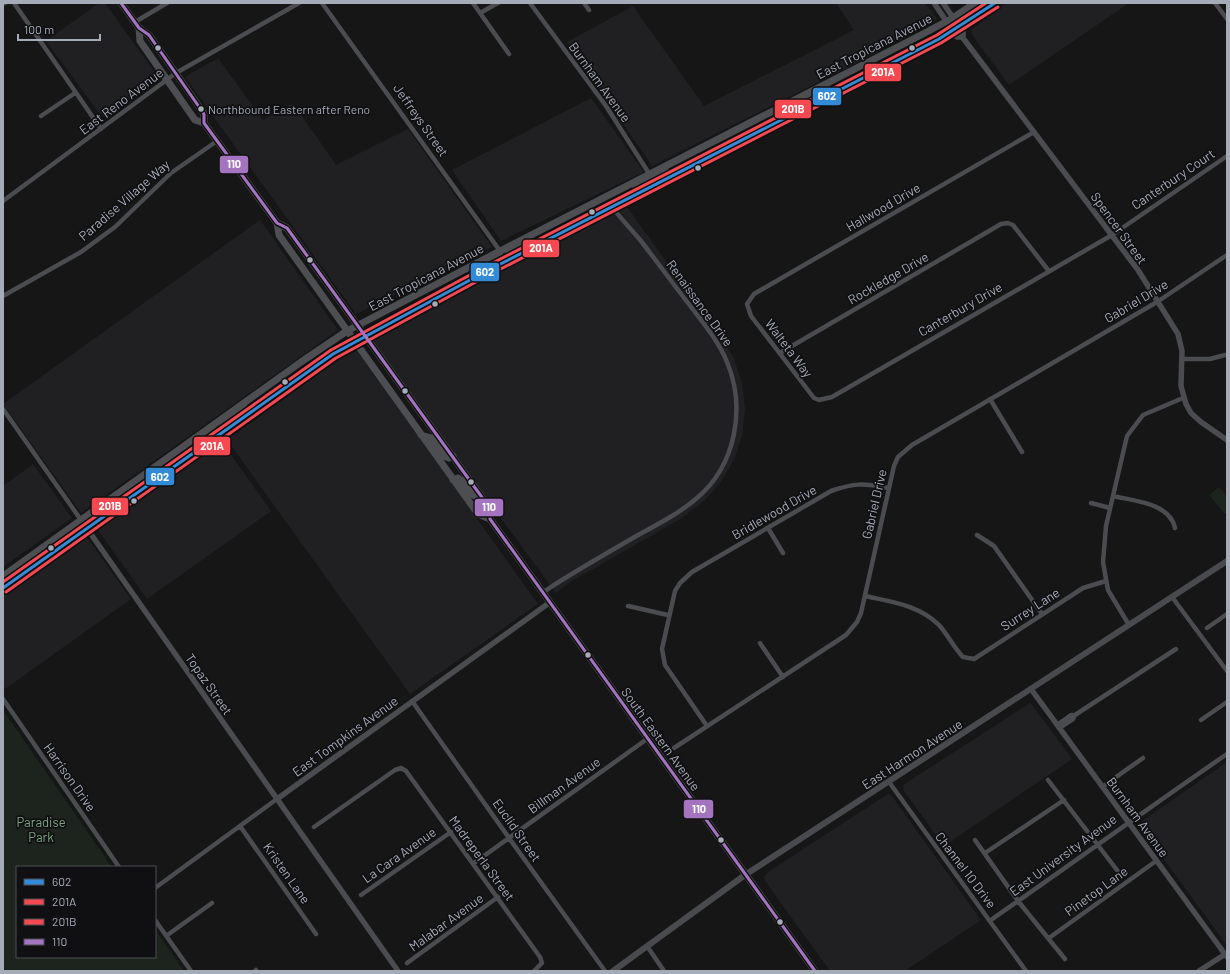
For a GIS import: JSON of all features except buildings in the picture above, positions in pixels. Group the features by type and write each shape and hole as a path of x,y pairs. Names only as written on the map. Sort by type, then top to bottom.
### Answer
{"main road":[{"name":"South Eastern Avenue","path":"121,3 137,25 149,35 176,73 204,114 204,123 277,223 279,234 354,342 478,514 490,519"},
{"name":"East Tropicana Avenue","path":"3,576 325,345 347,332 528,236 650,175 954,18 975,3"},
{"name":"East Tropicana Avenue","path":"3,588 86,528 190,457 317,365 354,342 508,260 761,131 960,27 995,3"},
{"name":"South Eastern Avenue","path":"137,25 140,41 196,120 204,123"},
{"path":"803,109 808,101 825,90 837,78"},
{"path":"761,131 773,119 800,103 805,95"},
{"path":"653,186 654,179 669,170 675,162"},
{"path":"632,197 636,188 650,180 650,175"},
{"name":"South Eastern Avenue","path":"277,223 287,228 453,456 489,507 490,519 549,603 815,971"},
{"path":"508,260 508,254 524,245 528,236"},
{"path":"483,273 486,264 500,257 500,251"},
{"path":"222,434 220,430 222,427 245,408 260,392"},
{"path":"190,457 192,450 212,431 216,423"},
{"path":"421,435 432,438 446,457 449,458 453,456"},
{"path":"453,480 458,478 472,495 483,499"},
{"name":"East Harmon Avenue","path":"613,971 745,875 1227,561"}],"street":[{"path":"14,3 101,129"},
{"path":"137,25 168,3"},
{"name":"East Reno Avenue","path":"3,201 167,79 299,3"},
{"name":"Jeffreys Street","path":"322,3 500,251"},
{"path":"473,3 510,54"},
{"path":"480,13 498,3"},
{"name":"Burnham Avenue","path":"530,3 606,106 650,175"},
{"path":"584,3 589,10"},
{"name":"Spencer Street","path":"934,3 952,31 957,37 962,37"},
{"name":"Spencer Street","path":"943,3 963,32 962,37 1138,270 1178,334 1181,344 1182,359 1180,381 1183,398 1195,417 1227,440"},
{"path":"1215,3 1227,19"},
{"path":"41,116 75,93"},
{"name":"Hallwood Drive","path":"747,304 754,294 1034,132"},
{"name":"Paradise Village Way","path":"3,296 81,252 115,227 171,173 216,141"},
{"name":"Canterbury Court","path":"1112,235 1227,156"},
{"name":"Renaissance Drive","path":"542,593 568,575 678,512 698,498 714,479 725,461 735,434 737,406 734,384 727,361 715,339 640,240 612,207"},
{"name":"Rockledge Drive","path":"780,353 1001,224 1008,223 1013,225 1048,270"},
{"name":"Canterbury Drive","path":"819,400 832,397 1048,270 1112,235"},
{"name":"Gabriel Drive","path":"674,748 846,635 857,622 865,596 894,466 898,457 912,444 1157,302 1227,255"},
{"name":"Walteta Way","path":"747,304 751,316 814,398 819,400"},
{"path":"1182,359 1210,359 1225,355"},
{"path":"1129,624 1108,590 1103,562 1106,526 1127,436 1143,416 1155,409 1183,398"},
{"path":"990,399 1022,452"},
{"name":"Topaz Street","path":"3,409 398,971"},
{"name":"Bridlewood Drive","path":"668,615 675,590 692,572 831,491 852,484 871,484 888,488"},
{"path":"1113,496 1158,508 1174,521 1175,528"},
{"path":"1091,503 1110,508"},
{"path":"768,528 783,553"},
{"path":"977,535 994,546 1042,614"},
{"name":"Surrey Lane","path":"865,596 905,604 917,610 940,626 959,653 968,659 974,659 1084,588 1106,581"},
{"path":"1172,596 1227,671"},
{"name":"East Tompkins Avenue","path":"156,887 549,603"},
{"path":"628,606 668,615 662,649 665,665 707,726"},
{"path":"1207,628 1227,614"},
{"path":"760,643 783,677"},
{"path":"1058,726 1073,719 1075,715 1176,648"},
{"name":"Burnham Avenue","path":"1031,689 1226,955"},
{"name":"Harrison Drive","path":"3,699 118,866"},
{"name":"Euclid Street","path":"412,701 605,971"},
{"path":"1201,720 1227,702"},
{"name":"Billman Avenue","path":"474,863 647,739"},
{"name":"East University Avenue","path":"991,920 1099,846 1128,822 1227,754"},
{"path":"1102,787 1143,758"},
{"name":"Madreperla Street","path":"314,827 395,770 401,768 406,771 540,956 542,963 534,971"},
{"path":"1048,780 1120,874"},
{"name":"Channel 10 Drive","path":"889,782 991,920 1026,971"},
{"path":"985,853 1064,800"},
{"name":"Kristen Lane","path":"240,826 316,934"},
{"name":"La Cara Avenue","path":"361,895 451,832"},
{"path":"975,840 1018,901 1065,959"},
{"name":"Pinetop Lane","path":"1049,938 1156,861"},
{"name":"Malabar Avenue","path":"407,963 498,898"},
{"path":"166,936 212,902"},
{"path":"156,921 190,971"},
{"path":"647,946 664,971"},
{"path":"1200,971 1226,955"}],"shaded area":[{"path":"99,3 105,3 158,77 102,117 46,41"},
{"path":"836,3 925,3 937,19 874,54 652,166 567,42 633,6 704,106 854,30"},
{"path":"1007,3 1129,3 1009,85 972,35 971,30"},
{"path":"218,58 263,120 293,103 336,165 408,129 492,247 356,314 185,77"},
{"path":"591,98 644,172 501,241 452,170"},
{"path":"627,207 724,341 734,359 742,383 745,409 742,436 734,460 720,483 705,500 682,518 572,581 556,593 375,347 374,337"},
{"path":"260,220 338,330 81,513 3,404"},
{"path":"357,351 538,604 410,694 227,440 341,358"},
{"path":"222,442 271,511 147,599 98,530"},
{"path":"33,464 72,518 3,567 3,486"},
{"path":"86,536 131,599 5,689 3,686 3,596"},
{"path":"1030,703 1072,759 944,846 904,791 903,785"},
{"path":"1227,762 1227,943 1226,944 1138,824"},
{"path":"888,794 892,796 981,920 905,971 830,971 765,881 764,877 768,872"}],"green space":[{"path":"1218,488 1226,495 1227,513 1224,513 1209,495"},
{"name":"Paradise Park","path":"3,710 111,866 16,866 16,958 156,958 156,930 184,971 3,971"}],"transit line":[{"name":"110","path":"121,3 139,28 149,35 204,114 204,123 277,223 287,228 489,507 490,519 815,971"},
{"name":"201B","path":"3,582 331,350 481,269 937,35 986,3"},
{"name":"602","path":"3,588 333,354 483,273 939,39 995,3"},
{"name":"201A","path":"6,592 336,358 485,277 941,43 998,7"}],"place":[{"name":"Northbound Eastern after Reno","path":"201,109"}]}
